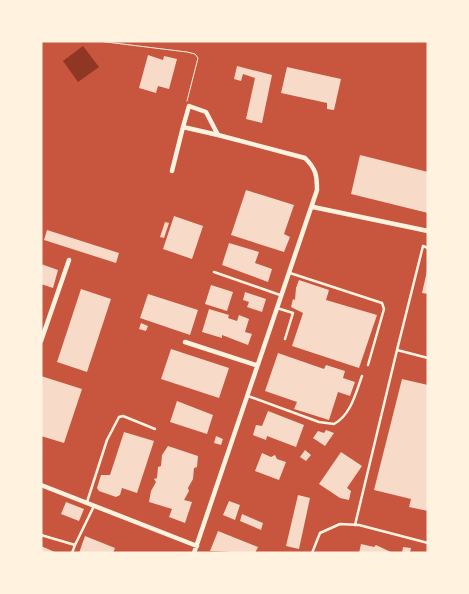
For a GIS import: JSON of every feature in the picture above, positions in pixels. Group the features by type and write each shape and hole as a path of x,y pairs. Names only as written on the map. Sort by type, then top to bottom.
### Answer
{"street":[{"path":"172,171 189,106 206,112 218,135"},
{"path":"183,127 305,158 314,167 317,174 317,190 313,207 280,295 194,553"},
{"path":"313,207 428,231"},
{"path":"41,341 69,260"},
{"path":"185,342 256,365"},
{"path":"41,485 197,546"}],"lane":[{"path":"355,525 423,246 428,248"},
{"path":"214,272 280,295"},
{"path":"288,272 382,303 384,309 368,365"},
{"path":"276,308 293,313 285,340"},
{"path":"397,350 428,358"},
{"path":"247,395 330,424 339,421 349,408 362,376"},
{"path":"87,502 107,440 119,417 123,416 155,429"},
{"path":"72,553 94,505"},
{"path":"312,553 320,534 340,524 355,525 428,543"},
{"path":"41,535 75,545"}],"path":[{"path":"98,41 195,54 198,58 186,102 189,106"}],"shaded area":[{"path":"83,46 99,67 78,82 63,61"}],"building":[{"path":"148,55 163,60 164,56 177,59 169,89 158,86 156,93 139,88"},
{"path":"237,66 272,75 262,123 246,119 255,78 243,74 241,81 234,79"},
{"path":"287,67 341,79 334,110 327,109 327,103 281,93"},
{"path":"360,155 428,172 428,213 351,194"},
{"path":"246,190 294,205 284,234 290,237 284,252 231,235"},
{"path":"174,216 203,226 192,259 163,249"},
{"path":"165,222 169,223 164,238 160,237"},
{"path":"47,230 119,253 116,263 44,240"},
{"path":"229,243 259,252 255,263 272,269 268,282 222,265"},
{"path":"41,264 58,270 53,288 41,284"},
{"path":"428,272 428,294 422,293"},
{"path":"299,280 329,290 326,300 377,315 359,368 292,346 303,313 291,307 293,299 295,300"},
{"path":"211,285 233,292 227,311 205,304"},
{"path":"81,289 111,299 87,372 57,362"},
{"path":"245,292 266,299 262,312 247,307 249,302 243,300"},
{"path":"148,294 198,310 190,335 140,318"},
{"path":"209,309 229,315 228,318 237,321 239,315 249,319 245,332 252,334 248,345 222,335 222,338 202,332"},
{"path":"141,323 148,326 146,331 139,329"},
{"path":"171,349 229,368 219,398 161,379"},
{"path":"278,353 324,369 326,365 345,371 343,378 355,382 350,396 338,392 329,420 294,409 297,402 265,391"},
{"path":"41,376 82,389 64,443 41,436"},
{"path":"402,379 428,385 428,511 409,507 411,499 374,490"},
{"path":"177,401 213,415 207,434 170,422"},
{"path":"268,411 304,425 296,447 267,436 266,440 253,435 256,425 262,426"},
{"path":"326,430 334,433 325,446 313,438 318,431 324,433"},
{"path":"124,432 154,441 137,493 122,488 120,495 116,497 99,491 97,488 101,475 110,475"},
{"path":"216,436 223,439 221,445 214,443"},
{"path":"168,446 198,456 197,467 194,468 193,479 184,500 192,502 185,523 169,517 172,509 149,502 151,491 156,482 154,479 157,478 158,467 161,466 162,455"},
{"path":"305,450 311,455 306,461 300,457"},
{"path":"341,452 362,466 347,488 351,491 349,500 340,498 319,484"},
{"path":"262,453 271,457 275,455 277,459 286,462 279,480 255,471"},
{"path":"298,495 310,498 299,549 286,546"},
{"path":"229,501 240,505 235,520 223,515"},
{"path":"66,502 84,509 79,521 61,514"},
{"path":"242,514 263,523 261,530 240,521"},
{"path":"218,531 258,547 255,553 210,551"},
{"path":"85,536 115,548 113,553 79,553"},
{"path":"361,544 374,547 376,545 393,553 359,553"},
{"path":"41,546 57,553 41,553"},
{"path":"403,547 411,548 410,553 402,553"}]}
